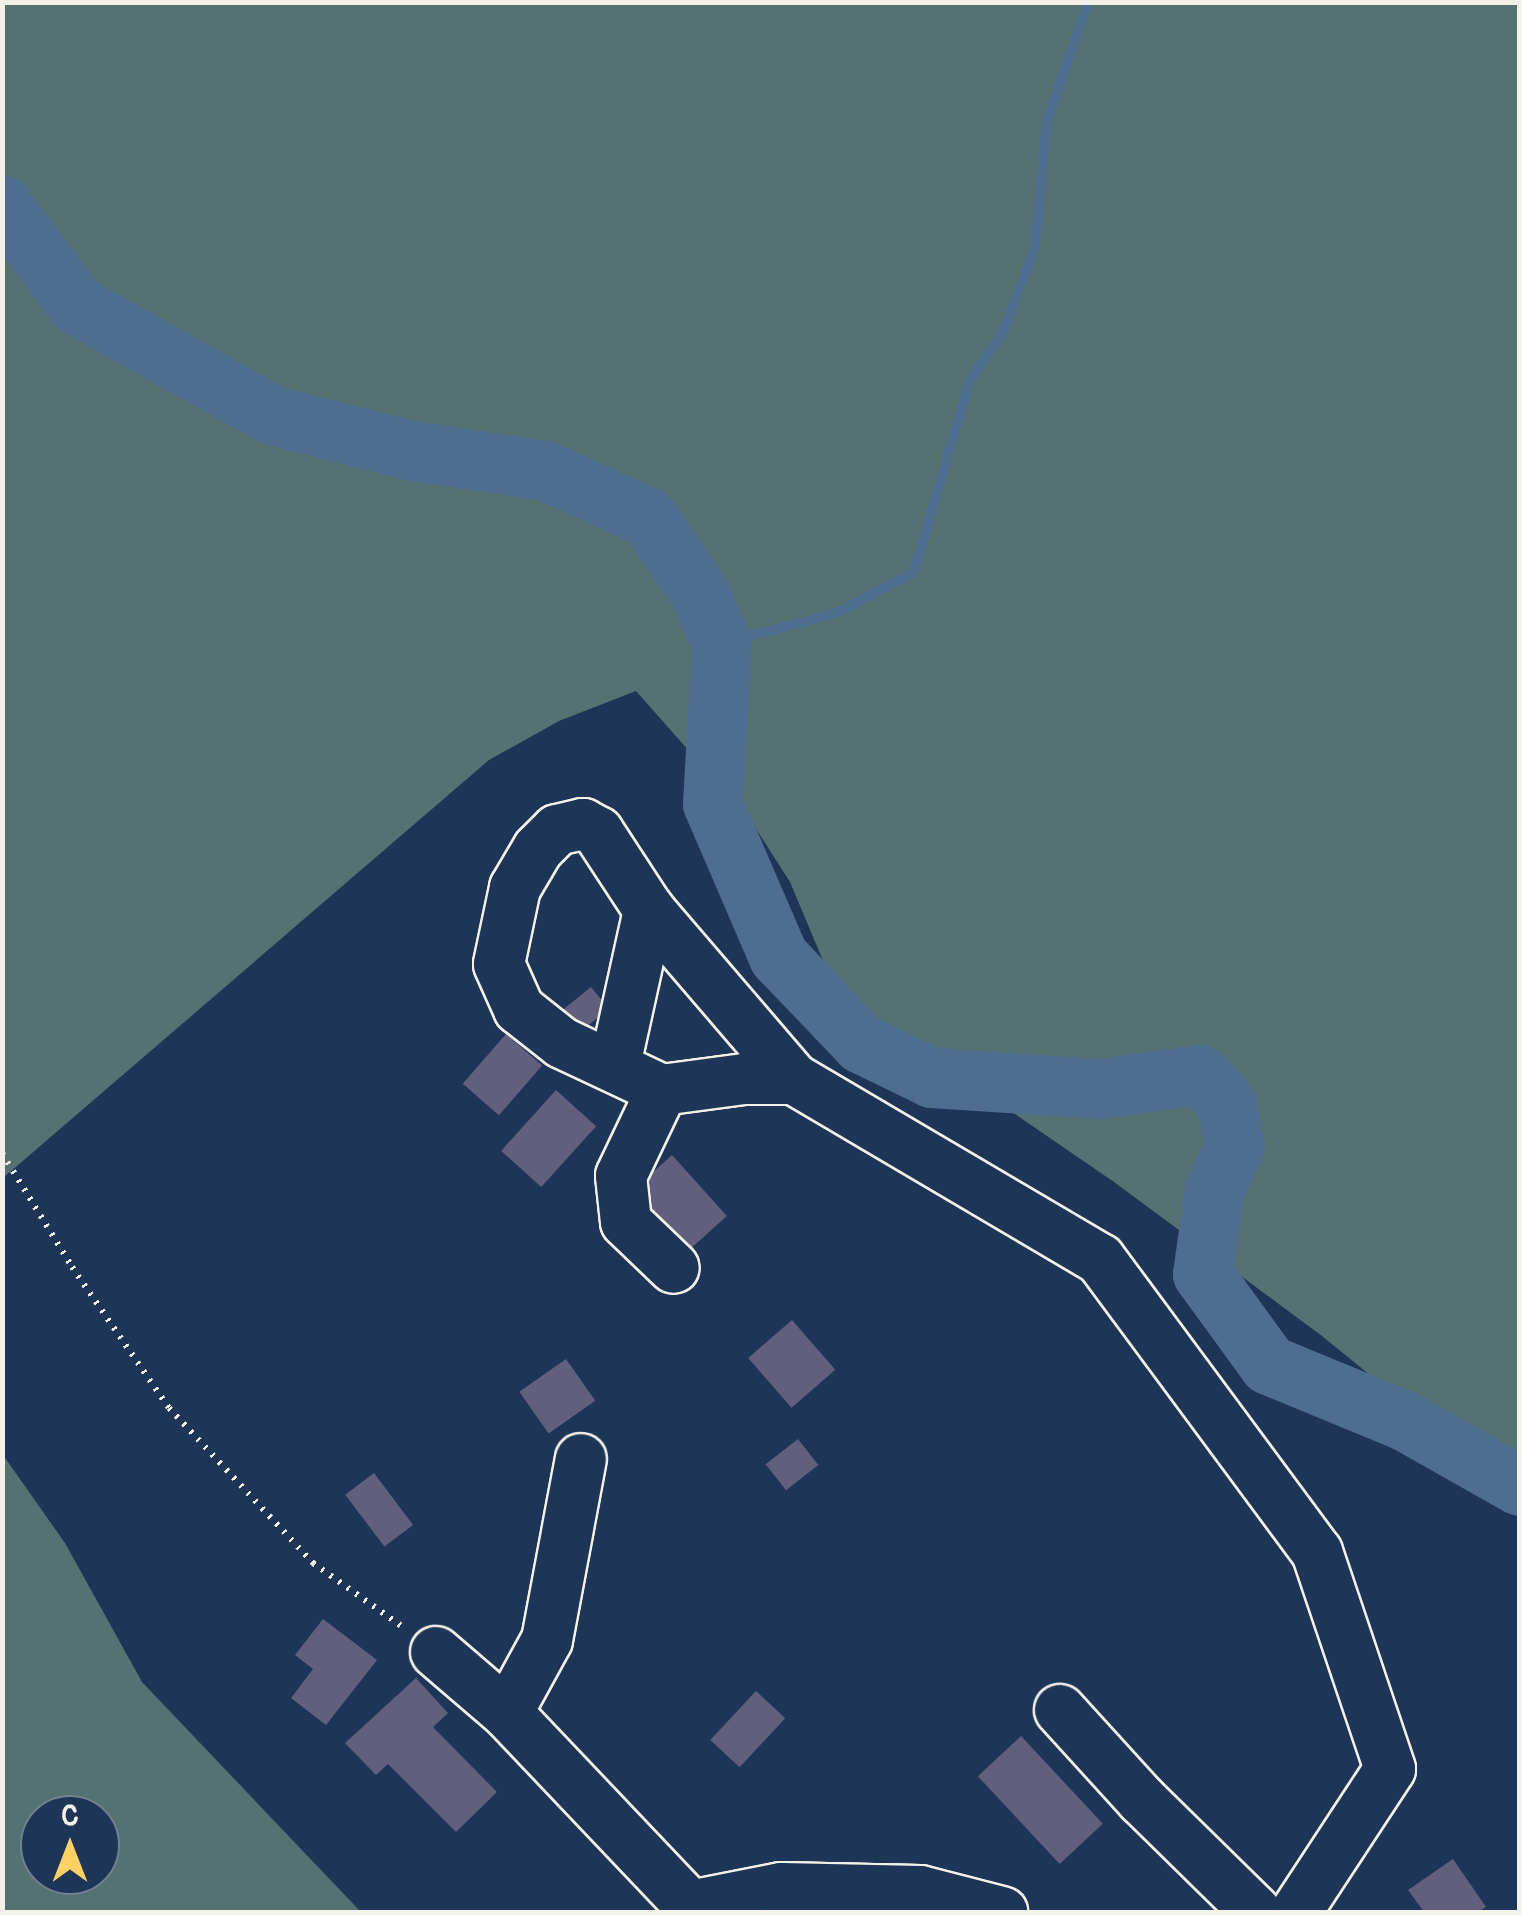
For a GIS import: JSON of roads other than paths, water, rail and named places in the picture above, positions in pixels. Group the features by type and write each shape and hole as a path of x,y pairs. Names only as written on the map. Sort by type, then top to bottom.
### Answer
{"street":[{"path":"794,1079 744,1079 662,1090 562,1043 518,1009 499,964 515,888 538,849 557,830 583,824 598,832 649,910 794,1079 1100,1259 1318,1552 1390,1768 1296,1912"},
{"path":"615,1065 649,910"},
{"path":"662,1090 620,1176 626,1222 674,1268"},
{"path":"507,1712 548,1640 581,1458"},
{"path":"436,1652 507,1712 693,1909 781,1888 1002,1912"},
{"path":"1060,1710 1142,1800 1256,1912"}],"waterway":[{"path":"722,643 837,613 914,572 970,380 1003,333 1035,248 1047,121 1089,2"},
{"path":"2,205 78,306 274,416 412,451 546,471 649,518 699,591 722,643 713,804 779,957 862,1044 932,1078 1099,1089 1200,1075 1227,1103 1235,1146 1215,1190 1203,1274 1269,1365 1405,1421 1520,1486"}]}
